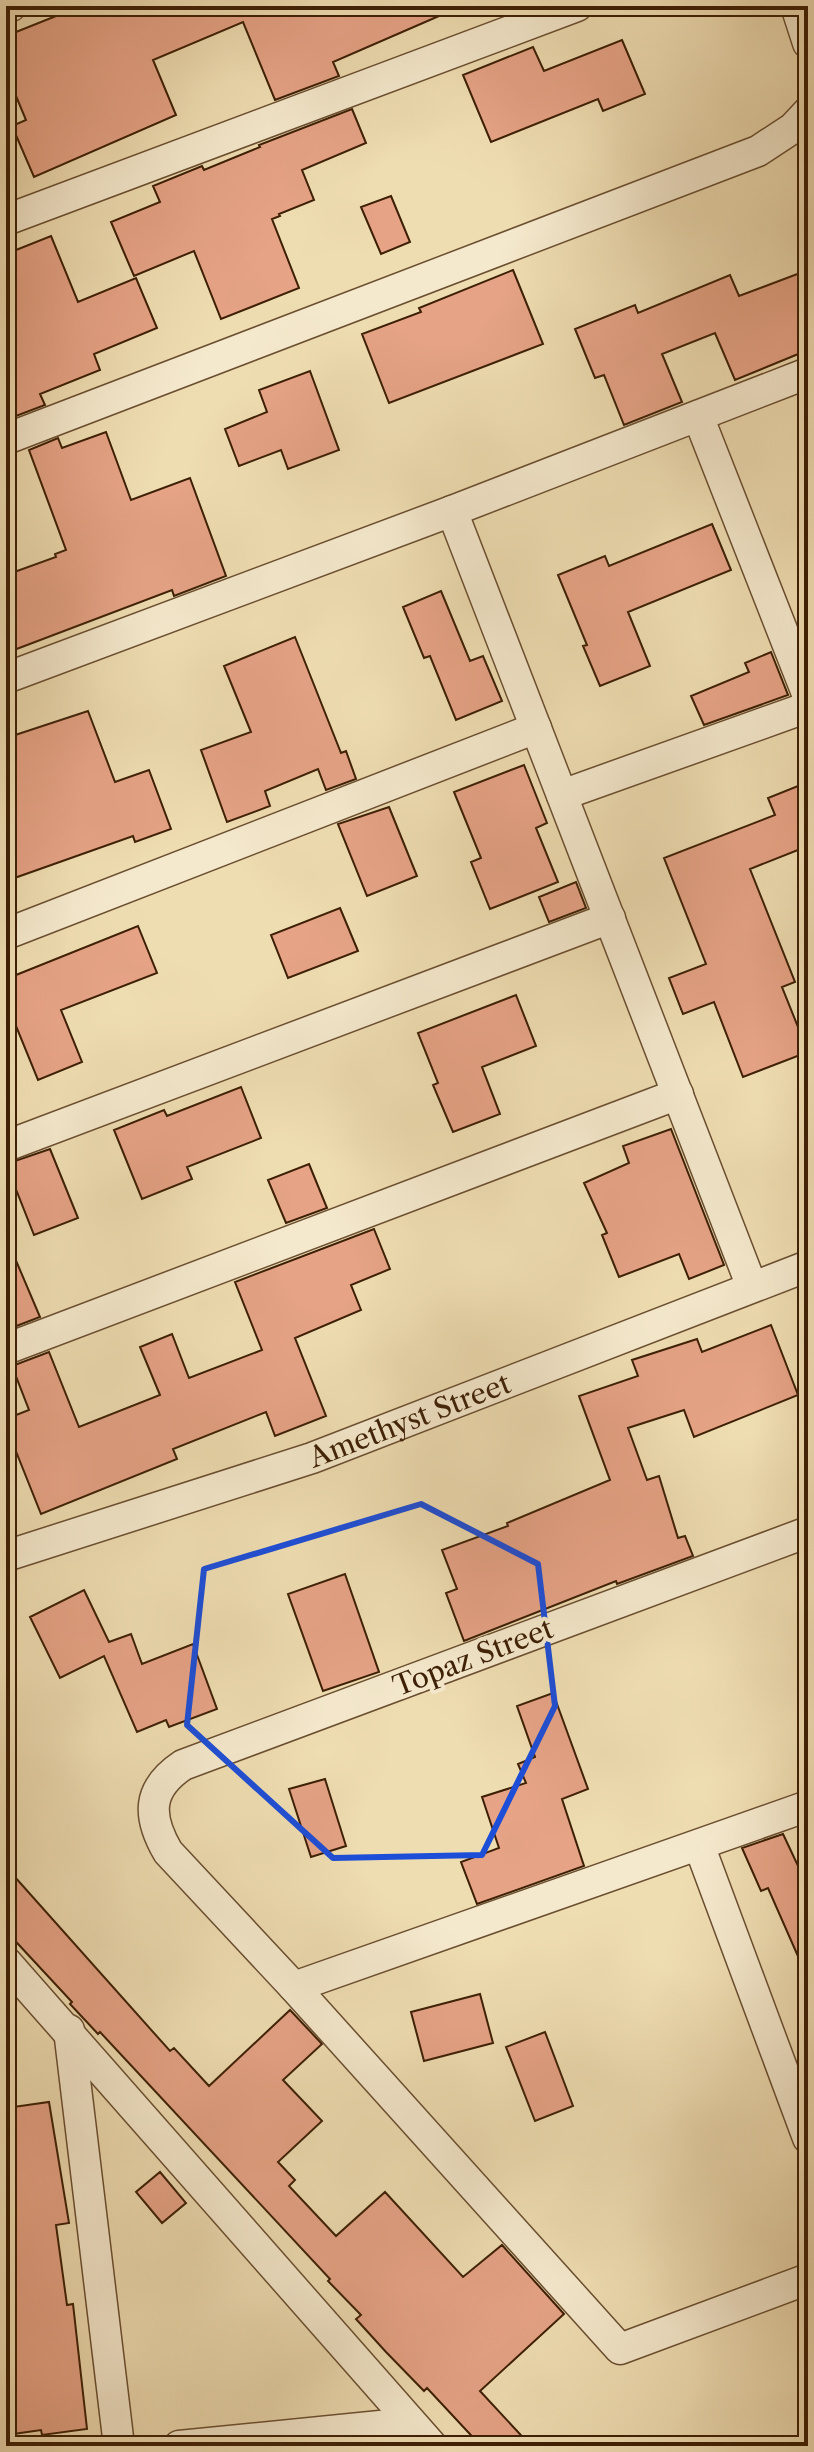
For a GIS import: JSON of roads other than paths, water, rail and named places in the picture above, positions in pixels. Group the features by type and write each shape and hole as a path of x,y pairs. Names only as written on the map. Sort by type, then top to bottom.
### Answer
{"street":[{"path":"6,220 577,6"},
{"path":"796,6 808,43"},
{"path":"6,439 758,151 793,128 808,112"},
{"path":"6,678 452,511 808,373"},
{"path":"698,416 808,696"},
{"path":"452,511 752,1287"},
{"path":"562,795 808,707"},
{"path":"6,934 536,728"},
{"path":"6,1146 610,918"},
{"path":"6,1349 678,1094"},
{"name":"Amethyst Street","path":"6,1556 312,1458 808,1266"},
{"name":"Topaz Street","path":"294,1987 168,1852 158,1836 153,1818 154,1802 158,1788 171,1774 183,1765 808,1532"},
{"path":"808,1806 294,1987 620,2349 808,2279"},
{"path":"699,1845 808,2138"},
{"path":"6,1962 432,2446"},
{"path":"69,2030 119,2446"},
{"path":"179,2446 410,2423"}]}
